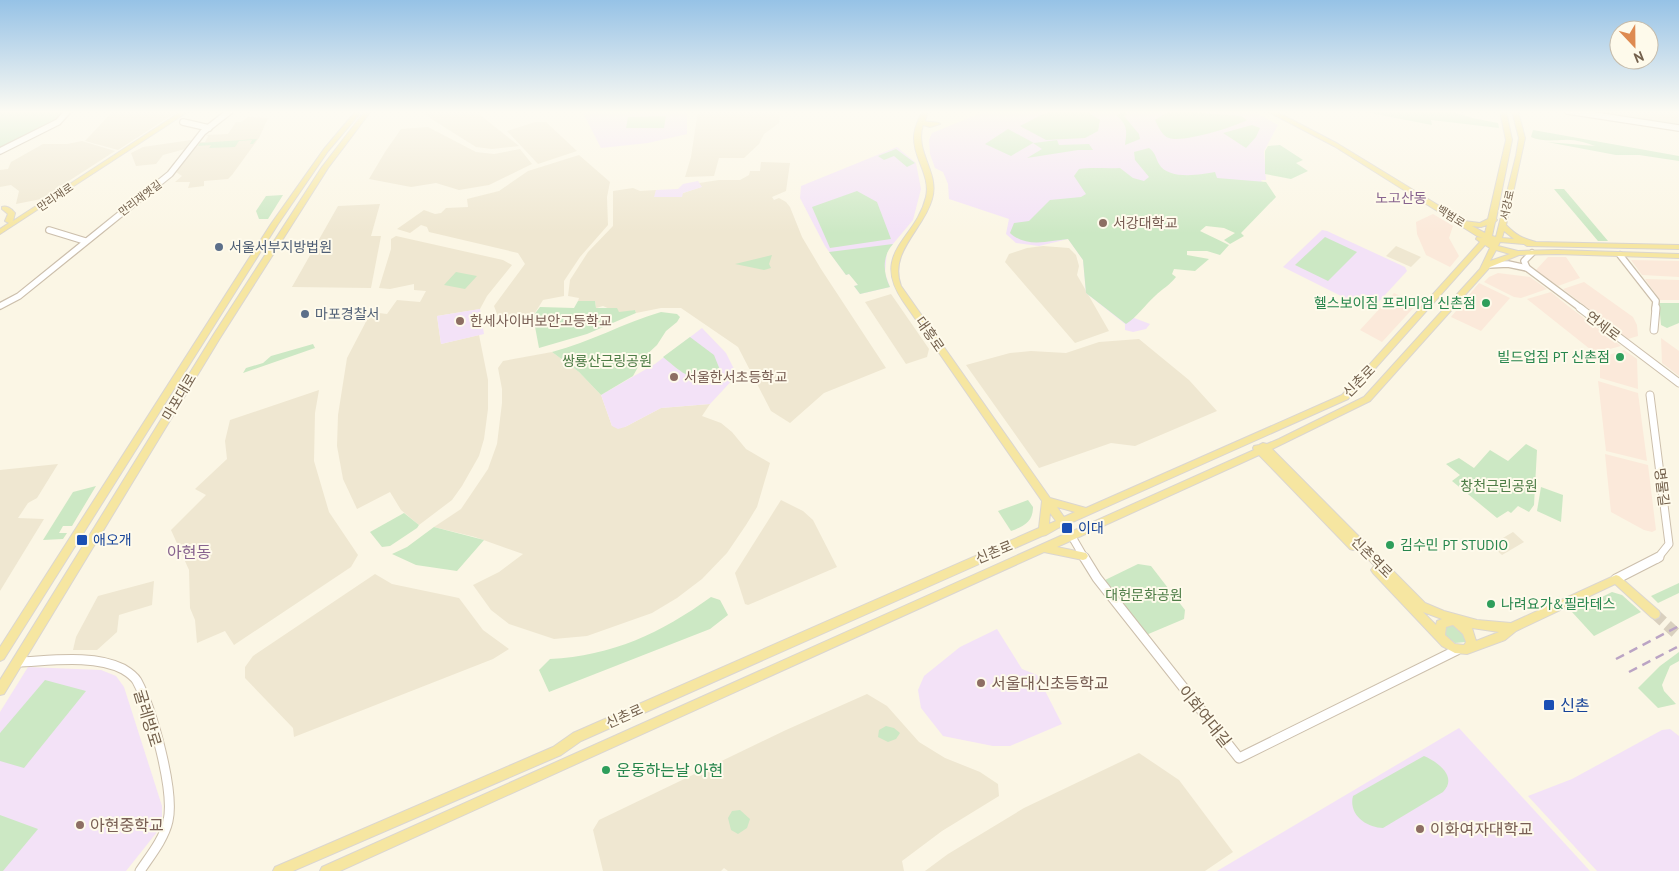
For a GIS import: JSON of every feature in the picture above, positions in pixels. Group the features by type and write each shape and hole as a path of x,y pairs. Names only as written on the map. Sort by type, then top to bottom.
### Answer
{"main road":[{"name":"만리재로","path":"0,232 12,222 119,152"},
{"name":"마포대로","path":"0,656 253,259 325,152"},
{"name":"마포대로","path":"0,690 105,516 266,259 336,152"},
{"name":"대흥로","path":"921,152 930,182 929,200 921,220 896,259 895,278 906,300 1070,535"},
{"name":"백범로","path":"1340,152 1487,240 1533,243"},
{"name":"백범로","path":"1347,152 1487,240 1492,247 1518,253"},
{"name":"서강로","path":"1487,240 1493,220 1506,152"},
{"name":"서강로","path":"1485,266 1492,247 1498,240 1519,152"},
{"path":"1505,161 1510,167 1517,165"},
{"path":"1500,182 1506,179 1511,184"},
{"path":"4,208 12,213 12,222"},
{"path":"1450,216 1472,225 1486,224 1493,220"},
{"name":"만리재로","path":"0,227 12,222"},
{"path":"1502,225 1515,237 1533,243"},
{"path":"1478,250 1487,240"},
{"path":"1478,250 1533,243 1679,247"},
{"name":"신촌로","path":"279,871 558,751 577,737 964,564 1062,524 1345,397 1478,250"},
{"name":"신촌로","path":"326,871 1263,449 1367,399 1485,266 1518,253 1679,256"},
{"path":"253,259 266,259"},
{"path":"1252,439 1440,636 1457,651 1471,643 1469,634 1454,620 1441,624 1440,636"},
{"name":"신촌역로","path":"1263,449 1421,606 1454,620 1497,629 1512,628"},
{"path":"1043,532 1047,501 1088,512"},
{"path":"1042,548 1083,556"},
{"path":"1616,579 1655,614"},
{"name":"신촌역로","path":"1457,651 1502,636 1512,628 1616,579"}],"street":[{"name":"만리재옛길","path":"0,306 19,296 170,174 187,152"},
{"path":"49,230 85,241"},
{"path":"1527,268 1524,261 1532,253"},
{"path":"1620,255 1656,301 1654,330"},
{"path":"1485,266 1512,265 1527,268"},
{"name":"연세로","path":"1527,268 1679,383"},
{"name":"명물길","path":"1616,579 1660,557 1669,544 1650,395"},
{"name":"이화여대길","path":"1070,535 1097,578 1239,758 1457,651"},
{"name":"굴레방로","path":"17,662 94,662 122,668 136,680 148,713 170,801 168,821 154,850 140,871"}],"shaded area":[{"path":"29,152 114,152 41,199 16,204 19,191 11,185 0,187 0,170 8,169 11,162"},
{"path":"175,152 163,155 156,164 136,166 131,153"},
{"path":"192,152 249,152 228,179 204,181 204,186 188,188 190,182 175,182 182,176 176,172"},
{"path":"385,152 475,152 494,154 522,152 532,164 489,185 459,190 436,183 411,187 369,179"},
{"path":"526,152 575,152 538,164"},
{"path":"692,152 751,152 744,158 719,158 714,176 685,177"},
{"path":"886,152 903,152 916,163 921,189 913,220 887,251 885,273 890,287 860,294 854,286 858,285 854,279 849,274 846,275 825,246 800,198 801,186"},
{"name":"서강대학교","path":"930,152 1264,152 1266,180 1261,180 1272,199 1210,217 1129,316 1150,324 1146,329 1133,332 1125,330 1125,324 1086,293 1083,260 1068,239 1039,246 1016,243 1006,234 1009,219 949,199 948,184 943,172 935,168"},
{"path":"579,155 610,182 607,197 608,225 580,257 564,281 564,296 543,300 533,316 499,319 494,306 525,264 518,253 429,232 427,227 421,225 410,233 397,229 424,210 435,214 441,213 446,208 468,207 467,199 499,191 528,171"},
{"path":"761,162 790,163 786,191 772,197 774,200 779,198 790,207 802,237 821,269 886,368 824,393 790,423 771,411 738,347 681,308 661,308 636,313 635,310 619,313 603,306 596,308 595,301 578,301 579,298 568,296 570,280 588,252 613,226 613,191 633,188 640,191 656,190 655,197 683,193 701,187 699,183 719,180 740,180 749,175 750,171 760,171"},
{"path":"698,181 702,187 683,193 682,197 654,197 656,190 678,189 683,184"},
{"path":"380,204 371,236 381,236 371,288 292,287 338,206"},
{"path":"1433,214 1453,226 1449,238 1459,256 1450,267 1426,255 1417,234 1416,222"},
{"path":"1322,230 1405,267 1407,271 1373,308 1365,308 1283,267"},
{"path":"396,236 503,260 512,265 487,296 480,309 437,316 441,344 479,335 488,380 488,409 484,439 479,456 462,486 452,500 419,525 401,510 390,492 357,509 343,479 337,446 338,415 347,358 371,312 387,314 397,300 420,302 426,291 414,290 414,284 390,289 379,288 391,249 391,239"},
{"path":"1043,246 1069,248 1076,255 1079,266 1077,275 1109,331 1075,343 1005,262 1009,254 1027,248"},
{"path":"1396,246 1421,257 1411,267 1386,256"},
{"path":"1548,257 1566,257 1580,278 1558,286 1536,270"},
{"path":"1631,260 1679,261 1679,277 1642,275"},
{"path":"1498,273 1530,277 1547,289 1521,298 1514,297 1484,282 1489,277"},
{"path":"1645,279 1679,280 1679,300 1660,300"},
{"path":"1584,282 1633,317 1637,325 1638,336 1628,339 1563,289"},
{"path":"1479,283 1510,298 1481,331 1451,317"},
{"path":"1551,292 1621,346 1595,353 1527,299"},
{"path":"1394,293 1417,304 1382,342 1360,330"},
{"path":"891,294 929,349 927,357 906,364 865,302"},
{"name":"한세사이버보안고등학교","path":"480,309 484,334 441,344 437,316"},
{"path":"702,328 726,353 737,375 710,404 661,408 625,427 618,429 612,426 601,395 655,364"},
{"path":"1661,338 1679,351 1679,376 1662,363"},
{"path":"1139,339 1189,380 1217,411 1135,446 1111,443 1039,468 966,365 1010,353 1031,351 1066,353 1099,342"},
{"path":"1624,350 1637,359 1638,389 1600,378 1600,358"},
{"path":"552,352 579,372 601,395 612,426 625,427 661,408 710,404 702,416 721,423 732,432 746,449 770,463 757,507 727,553 702,579 677,598 652,613 587,636 554,639 509,624 491,610 473,585 499,572 523,554 475,537 434,527 461,509 488,469 497,444 502,403 502,389 498,368 503,361"},
{"path":"1598,381 1638,393 1647,461 1606,451"},
{"path":"319,390 315,413 314,461 329,512 358,555 351,567 234,645 225,631 197,643 195,620 190,608 189,570 171,530 206,495 195,489 227,459 225,441 230,420"},
{"path":"1605,454 1648,465 1656,530 1652,532 1644,530 1611,512"},
{"path":"58,464 37,498 28,503 18,518 44,519 0,591 0,470"},
{"path":"781,500 803,511 813,520 837,567 748,605 745,604 735,573"},
{"path":"1513,532 1524,542 1502,555 1491,545"},
{"path":"375,574 392,584 459,598 483,630 509,649 493,659 294,737 293,728 245,678 245,667 253,656"},
{"path":"154,581 152,605 119,615 117,632 97,650 73,650 76,637 98,596"},
{"name":"서울대신초등학교","path":"997,629 1022,669 1037,675 1062,724 1010,746 993,746 943,736 921,708 918,690 924,676 960,647"},
{"path":"28,667 101,670 116,676 124,687 162,806 162,818 157,832 126,871 0,871 0,712"},
{"path":"867,694 887,706 919,742 945,758 980,772 998,784 999,796 942,831 902,861 904,871 728,871 724,868 721,871 603,871 593,830 599,820 786,730"},
{"name":"이화여자대학교","path":"1459,728 1590,871 1217,871"},
{"path":"1670,729 1679,736 1679,871 1597,871 1528,796 1572,779 1662,730"},
{"path":"1139,753 1179,780 1233,852 1205,871 925,871 948,854 1024,808"}],"green space":[{"path":"889,152 900,152 915,163 907,167 894,156 884,160 878,156"},
{"path":"1002,152 1018,152 1011,156"},
{"path":"1038,152 1068,152 1027,158"},
{"path":"1134,152 1153,152 1163,169 1177,174 1215,172 1217,178 1266,182 1276,197 1241,233 1244,236 1230,244 1224,240 1235,233 1224,228 1206,226 1200,231 1229,245 1220,255 1207,251 1187,251 1187,255 1209,259 1195,271 1174,269 1172,274 1176,277 1174,280 1126,324 1086,293 1083,260 1068,239 1030,242 1016,238 1010,233 1014,223 1029,221 1050,200 1081,197 1086,194 1074,176 1079,169 1120,168 1133,178 1144,181 1149,177 1135,160"},
{"path":"1265,152 1290,152 1303,160 1296,163 1308,171 1291,179 1265,174"},
{"path":"1598,152 1655,152 1679,156 1679,161 1639,155 1616,155"},
{"path":"1554,189 1564,189 1608,241 1598,241"},
{"path":"857,191 877,202 891,239 830,248 812,207"},
{"path":"283,195 268,219 259,219 256,211 266,196"},
{"path":"1325,237 1357,252 1328,281 1295,265"},
{"path":"893,244 885,259 886,276 890,287 860,294 854,286 858,285 849,274 846,275 829,252"},
{"path":"772,255 769,264 771,268 764,270 735,264"},
{"path":"456,272 477,276 465,289 444,285"},
{"path":"578,301 595,301 596,308 617,308 619,312 635,310 636,313 587,334 539,348 533,316 540,307 574,308"},
{"path":"1659,303 1679,303 1679,323 1667,328 1661,325"},
{"name":"쌍룡산근링공원","path":"661,312 677,314 680,317 666,331 657,345 643,358 633,376 601,395 579,372 552,352 580,343 633,321"},
{"path":"690,337 714,355 720,370 689,376 663,357"},
{"path":"313,344 315,348 243,373 246,368 263,363 271,356"},
{"name":"창천근린공원","path":"1526,444 1537,450 1534,505 1529,512 1518,506 1511,513 1508,511 1497,518 1452,481 1460,475 1446,464 1459,458 1474,468 1490,450 1508,461"},
{"path":"96,486 72,526 63,526 59,533 67,533 63,539 43,540 73,492"},
{"path":"1541,487 1563,495 1561,522 1537,511"},
{"path":"1028,500 1033,507 1029,520 1024,525 1011,531 998,511"},
{"path":"404,513 419,525 390,546 382,547 370,532"},
{"path":"434,527 484,540 457,571 416,565 392,554 407,547"},
{"name":"대헌문화공원","path":"1138,564 1151,566 1185,610 1184,619 1146,635 1103,581"},
{"path":"1679,583 1679,593 1658,603 1651,596"},
{"path":"1612,592 1622,595 1641,612 1594,636 1572,612"},
{"path":"711,597 720,600 728,615 710,629 549,692 539,670 550,659 573,657 615,648 654,632"},
{"path":"1453,625 1460,628 1466,640 1465,642 1455,643 1446,636 1445,627"},
{"path":"1679,652 1679,661 1670,666 1662,685 1664,691 1676,704 1658,708 1638,688 1660,666"},
{"path":"45,680 86,691 24,768 0,761 0,733"},
{"path":"886,726 894,728 900,733 896,739 888,742 878,737 879,730"},
{"path":"1424,756 1440,766 1447,776 1447,786 1443,792 1383,828 1371,826 1360,819 1353,809 1353,796"},
{"path":"740,810 750,819 747,828 738,834 731,830 728,818 732,811"},
{"path":"0,815 38,829 3,871 0,871"}],"tunnel":[{"path":"1655,614 1679,636"}],"railway":[{"path":"1616,659 1679,626"},
{"path":"1629,672 1679,646"}],"place":[{"name":"서강대학교","path":"1103,223"},
{"name":"서울서부지방법원","path":"219,247"},
{"name":"헬스보이짐 프리미엄 신촌점","path":"1486,303"},
{"name":"마포경찰서","path":"305,314"},
{"name":"한세사이버보안고등학교","path":"460,321"},
{"name":"빌드업짐 PT 신촌점","path":"1620,357"},
{"name":"서울한서초등학교","path":"674,377"},
{"name":"이대","path":"1067,528"},
{"name":"애오개","path":"82,540"},
{"name":"김수민 PT STUDIO","path":"1390,545"},
{"name":"나려요가&필라테스","path":"1491,604"},
{"name":"서울대신초등학교","path":"981,683"},
{"name":"신촌","path":"1549,705"},
{"name":"운동하는날 아현","path":"606,770"},
{"name":"아현중학교","path":"80,825"},
{"name":"이화여자대학교","path":"1420,829"}],"district":[{"name":"노고산동","path":"1401,198"},
{"name":"아현동","path":"189,552"}]}
